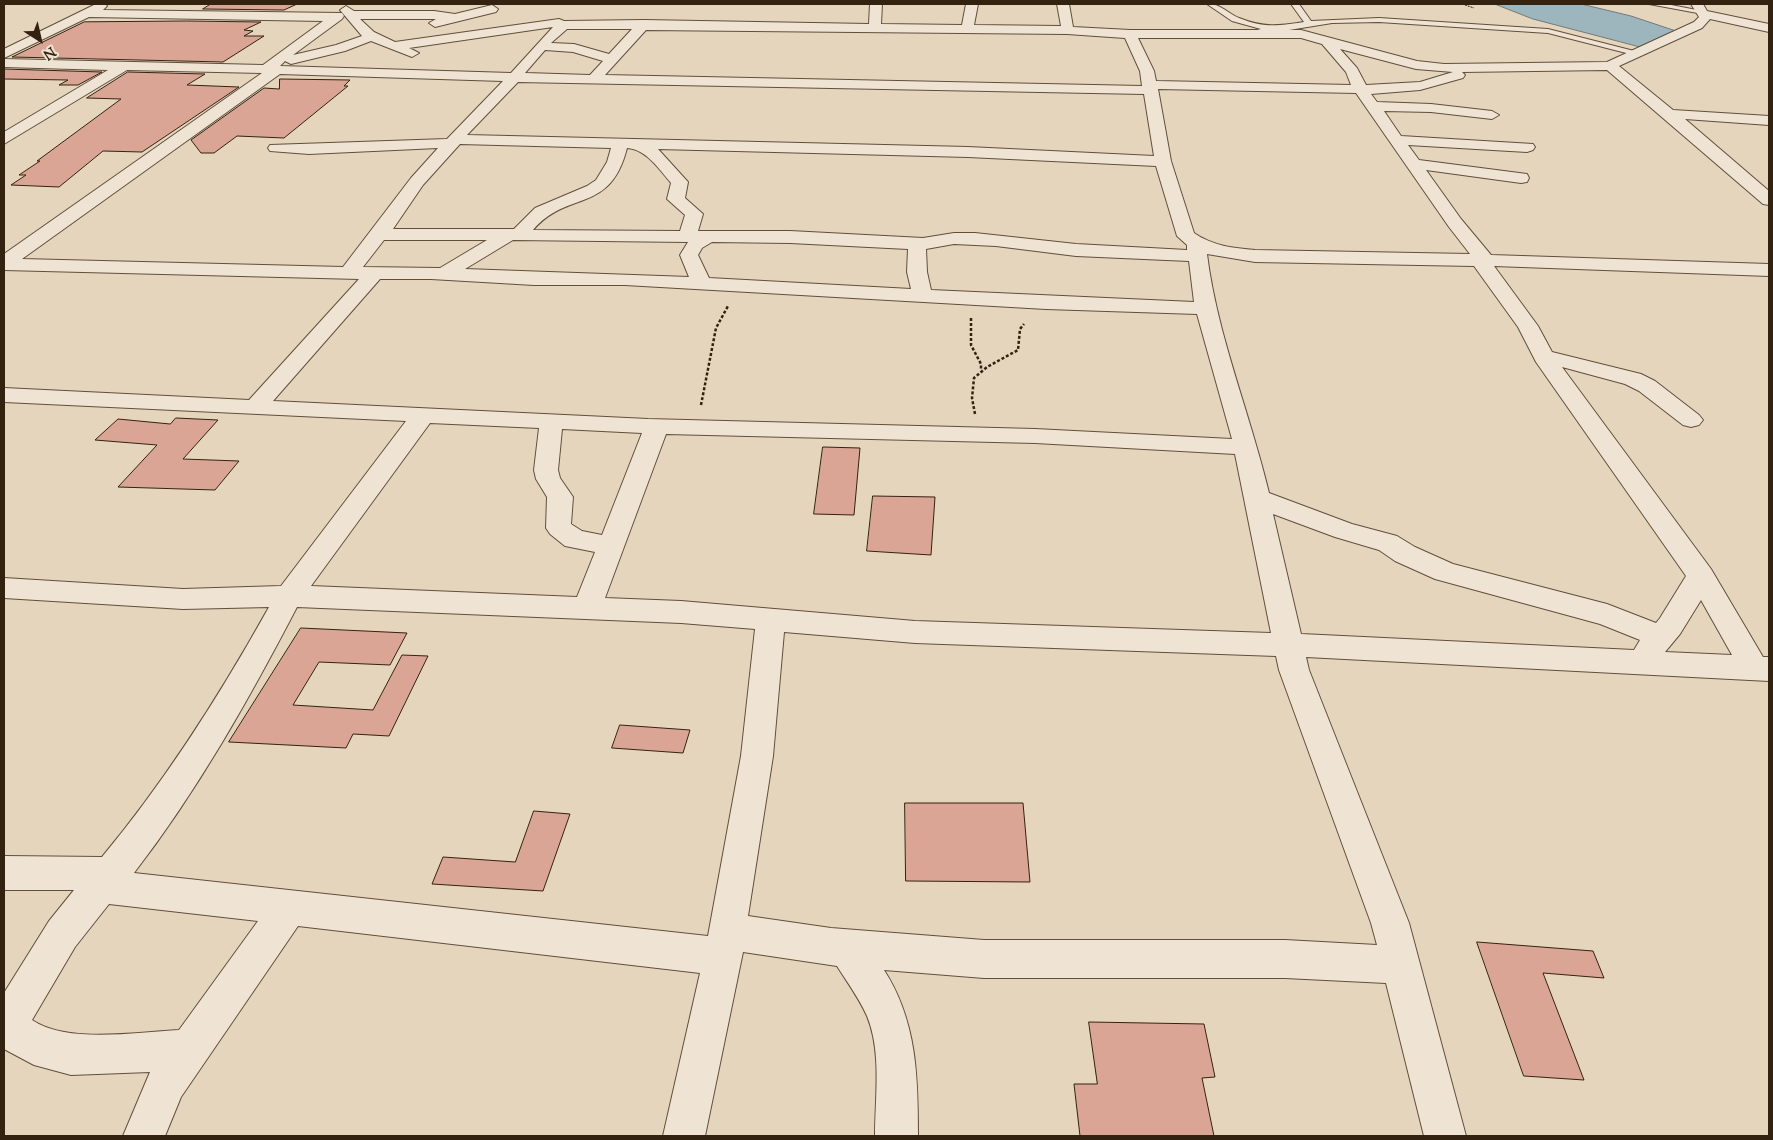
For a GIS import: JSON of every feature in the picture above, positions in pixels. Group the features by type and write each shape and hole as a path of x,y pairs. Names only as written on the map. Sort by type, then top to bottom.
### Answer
{"street":[{"path":"4,54 105,4"},
{"path":"456,4 508,12"},
{"path":"875,29 876,4"},
{"path":"967,30 972,4"},
{"path":"1063,4 1067,17 1066,30"},
{"path":"419,27 492,9"},
{"path":"4,63 122,67 272,68 448,76 1361,89 1436,83 1464,70 1612,66 1638,53 1686,22 1705,18 1701,10"},
{"path":"1701,10 1769,28"},
{"path":"677,24 682,11"},
{"path":"86,13 347,12 434,14 455,18"},
{"path":"347,12 362,29 374,37 393,40 562,24 1066,30 1130,34 1252,34 1312,31 1358,51 1416,66 1565,81"},
{"path":"4,264 347,12"},
{"path":"526,15 562,24"},
{"path":"348,273 417,182 477,114 515,76 562,24"},
{"path":"594,78 644,24"},
{"path":"1312,31 1352,70 1361,89 1483,260 1528,326 1544,356 1701,576 1762,669"},
{"path":"1130,34 1141,62 1147,71 1163,161 1186,236 1197,250 1206,308 1246,447 1294,670 1390,923 1445,1136"},
{"path":"272,68 374,37"},
{"path":"393,40 421,57"},
{"path":"541,46 574,48 612,59"},
{"path":"1141,62 1163,65"},
{"path":"435,63 441,66 448,76"},
{"path":"1612,66 1624,87"},
{"path":"4,139 122,67"},
{"path":"1187,71 1194,74 1199,86"},
{"path":"1608,82 1653,100 1769,200"},
{"path":"1374,106 1431,108 1492,115"},
{"path":"1670,114 1769,120"},
{"path":"1397,140 1527,147"},
{"path":"276,148 309,149 455,141 629,143 1163,161"},
{"path":"629,143 685,166 733,146"},
{"path":"443,274 515,234 543,210 595,190 607,178 629,143"},
{"path":"1415,164 1522,178"},
{"path":"685,166 676,198 694,214 688,235"},
{"path":"1745,180 1769,184"},
{"path":"379,234 688,235 790,237 923,244"},
{"path":"702,285 688,255 695,245 708,236"},
{"path":"922,295 916,260 917,246 951,240 987,240 1074,250 1197,250 1255,256 1483,260 1648,268 1768,271"},
{"path":"4,264 348,273 376,272 534,279 625,279 736,287 970,297 1046,303 1206,308"},
{"path":"256,406 320,331 376,272"},
{"path":"1544,356 1633,379 1647,386 1691,420"},
{"path":"4,395 657,426 981,434 1246,447"},
{"path":"189,1050 71,1055 34,1045 5,1028 62,934 155,819 239,689 289,596 424,414"},
{"path":"551,421 550,441 545,464 548,477 560,497 557,522 559,528 574,539 611,546"},
{"path":"587,608 657,426"},
{"path":"1256,498 1344,531 1388,543 1412,558 1445,572 1607,615 1662,636 1726,667"},
{"path":"1638,662 1662,636 1701,576"},
{"path":"4,588 183,599 289,596 680,612 915,632 1288,645 1762,669"},
{"path":"684,1136 725,944 758,756 771,620"},
{"path":"4,873 106,880 290,907 725,944 847,948 984,959 1286,959 1400,965"},
{"path":"144,1136 166,1083 290,907"},
{"path":"847,948 874,988 890,1028 897,1083 896,1136"}],"lane":[{"path":"1211,4 1236,19 1268,30"},
{"path":"1295,4 1312,31"},
{"path":"1653,4 1701,10"},
{"path":"1665,5 1686,22"},
{"path":"1252,34 1268,30 1312,31 1379,20 1561,33 1638,53"}],"path":[{"path":"695,427 716,328 736,287"},
{"path":"970,297 970,345 981,364 981,369"},
{"path":"981,434 971,399 971,382 981,369 1018,350 1022,326 1046,303"}],"water":[{"path":"1495,4 1581,4 1631,16 1679,32 1640,47 1533,19"}],"building":[{"path":"211,4 297,4 284,10 203,9"},
{"path":"84,22 261,22 244,30 253,31 244,36 264,36 223,62 12,57"},
{"path":"4,69 102,72 78,85 59,85 68,80 4,79"},
{"path":"128,72 205,74 187,85 239,87 142,152 103,151 59,187 11,185 26,175 19,175 121,99 87,98"},
{"path":"280,79 350,80 344,86 348,86 284,138 237,136 214,153 201,153 191,140 264,88 279,89"},
{"path":"176,418 218,420 183,459 239,461 215,490 118,487 157,445 95,440 118,419 170,424"},
{"path":"823,447 860,448 854,515 814,514"},
{"path":"873,496 935,497 931,555 867,551"},
{"path":"301,628 407,633 390,665 319,662 293,705 373,710 402,655 428,656 389,736 353,734 346,748 229,742"},
{"path":"620,725 690,730 683,753 612,748"},
{"path":"905,803 1023,803 1030,882 906,881"},
{"path":"534,811 570,814 543,891 432,884 443,857 515,862"},
{"path":"1477,942 1593,951 1604,978 1543,973 1584,1080 1524,1076"},
{"path":"1089,1022 1204,1024 1215,1077 1202,1078 1214,1136 1080,1136 1074,1084 1097,1084"}]}
